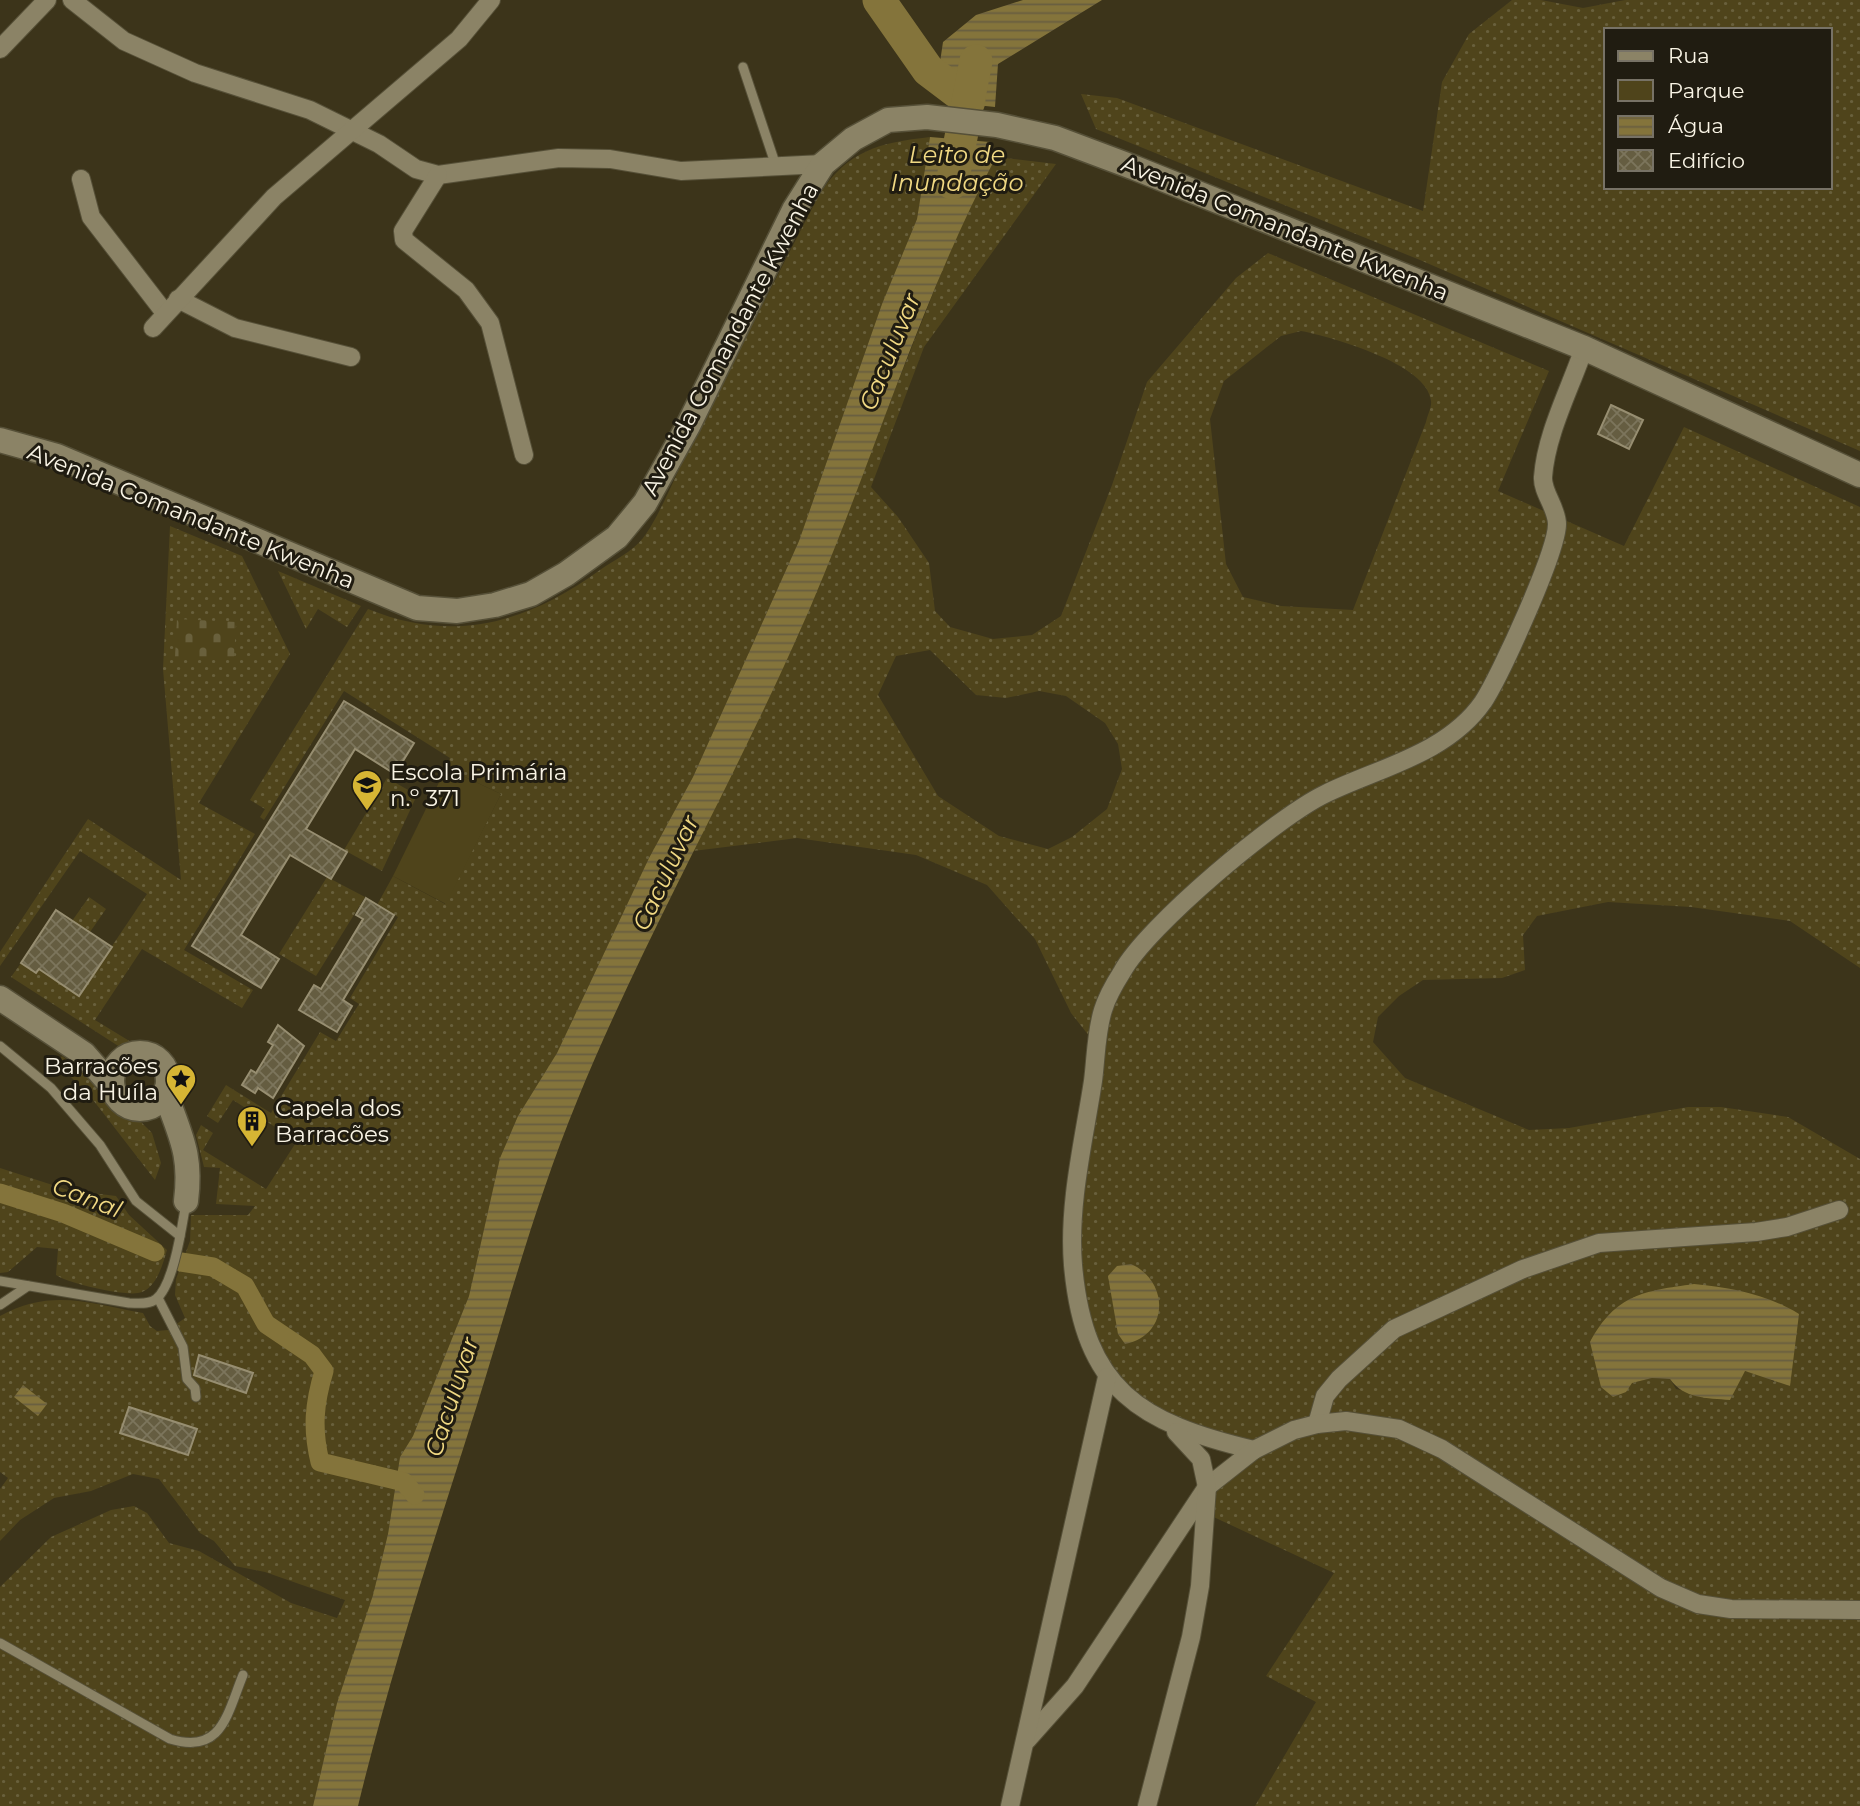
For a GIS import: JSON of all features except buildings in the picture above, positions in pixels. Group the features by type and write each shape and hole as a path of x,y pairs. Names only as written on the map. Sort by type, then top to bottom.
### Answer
{"main road":[{"name":"Avenida Comandante Kwenha","path":"0,440 57,457 416,608 457,611 495,605 531,594 566,574 617,537 645,503 688,426 794,210 822,164 853,139 888,120 926,117 997,124 1055,138 1135,167 1584,348 1860,475"},
{"path":"0,998 85,1054 122,1102 139,1109 161,1128 190,1173"},
{"path":"85,1054 146,1053 162,1063 168,1080 165,1093 157,1104 139,1109"},
{"path":"112,1086 115,1068 128,1055"},
{"path":"165,1093 186,1145 190,1173 187,1201"}],"street":[{"path":"0,49 47,0"},
{"path":"72,0 124,41 195,74 310,110 379,144 415,169 438,175 559,158 610,159 681,171 822,164"},
{"path":"153,328 274,197 459,38 491,0"},
{"path":"438,175 403,232 404,240 466,290 490,323 511,394 524,455"},
{"path":"81,179 91,217 165,313"},
{"path":"178,299 235,328 351,357"},
{"path":"1254,1450 1194,1436 1160,1419 1126,1397 1108,1377 1090,1344 1076,1300 1072,1256 1076,1193 1102,1011 1123,968 1149,937 1269,830 1322,796 1422,752 1455,731 1481,704 1502,670 1550,550 1557,525 1550,497 1542,482 1547,453 1584,348"},
{"path":"1317,1424 1325,1396 1339,1379 1394,1329 1523,1269 1599,1243 1756,1232 1787,1227 1839,1210"},
{"path":"1010,1806 1108,1377"},
{"path":"1147,1806 1193,1625 1200,1586 1207,1487 1201,1459 1188,1442 1160,1419"},
{"path":"1027,1740 1074,1686 1207,1487 1254,1450 1294,1430 1317,1424 1346,1421 1399,1429 1442,1448 1661,1588 1698,1604 1731,1609 1860,1610"}],"lane":[{"path":"743,67 776,166"},
{"path":"0,1046 51,1088 100,1145 136,1201 180,1236"},
{"path":"0,1281 129,1303 149,1303 158,1298 167,1280 187,1201"},
{"path":"0,1305 28,1286"},
{"path":"158,1298 183,1347 187,1379 195,1388 196,1397"},
{"path":"0,1643 170,1739 191,1745 206,1741 221,1727 243,1675"}],"green space":[{"path":"1512,0 1541,0 1583,8 1625,0 1860,0 1860,451 1420,260 1096,129 1081,94 1117,98 1423,211 1442,82 1469,34"},
{"path":"930,137 917,219 882,304 799,541 693,777 649,858 557,1053 518,1116 500,1158 469,1296 413,1436 400,1457 388,1534 373,1595 337,1703 313,1806 0,1806 0,1587 51,1537 111,1510 134,1506 147,1513 169,1543 199,1551 291,1603 337,1618 345,1600 265,1572 235,1566 214,1541 200,1533 159,1479 133,1474 91,1491 54,1498 20,1520 0,1541 0,1489 8,1478 0,1472 0,1316 36,1302 70,1300 143,1313 150,1326 157,1331 168,1330 185,1318 175,1295 176,1279 190,1241 191,1215 248,1215 255,1206 216,1204 220,1168 204,1167 196,1135 201,1125 213,1133 203,1150 266,1189 297,1141 233,1100 218,1123 207,1116 226,1085 271,1113 320,1032 336,1041 359,1004 350,998 398,917 377,905 393,876 445,904 501,794 446,768 450,758 344,691 264,820 260,817 265,809 250,800 368,609 400,620 430,625 460,626 489,622 517,615 545,603 573,588 639,543 656,518 693,440 819,195 841,168 866,151 895,142"},
{"path":"996,157 1056,164 924,347 871,487 898,517 929,563 935,611 950,627 993,639 1032,635 1061,616 1112,485 1147,382 1236,278 1268,253 1549,371 1498,491 1624,546 1684,427 1860,507 1860,968 1790,921 1691,907 1608,902 1537,916 1523,935 1525,970 1502,978 1423,980 1399,996 1378,1017 1373,1042 1405,1078 1529,1130 1569,1128 1688,1107 1721,1107 1788,1117 1860,1159 1860,1806 1255,1806 1316,1702 1266,1676 1334,1573 1205,1513 1207,1487 1253,1451 1194,1436 1108,1377 1072,1256 1097,1046 1071,1013 1035,939 987,885 916,855 797,838 693,851 797,638 960,225","holes":["1301,331 1355,346 1397,364 1414,375 1426,388 1431,401 1426,422 1353,610 1281,606 1243,597 1226,564 1210,419 1224,381 1281,336","930,650 976,695 1006,698 1039,691 1066,696 1105,723 1118,744 1122,769 1107,809 1072,837 1048,849 999,836 938,796 878,695 896,656","1799,1315 1774,1382 1763,1375 1744,1371 1730,1400 1676,1389 1670,1379 1652,1378 1632,1383"]},
{"path":"170,526 242,556 290,654 199,803 255,834 184,950 253,990 242,1008 142,949 95,1020 136,1045 123,1049 11,977 21,963 36,973 58,940 79,995 147,894 80,851 0,966 0,952 88,819 181,880 163,669"},
{"path":"278,571 361,606 347,627 318,609 306,629"},
{"path":"177,619 236,622 234,659 175,657"},
{"path":"446,768 501,794 446,904 393,876"},
{"path":"387,778 417,795 382,871 344,850"},
{"path":"327,877 365,897 316,976 279,954"},
{"path":"89,897 106,909 90,932 72,921"},
{"path":"62,1056 105,1088 117,1106 132,1113 152,1133 161,1163 155,1180 90,1096 57,1063"},
{"path":"0,1168 68,1190 116,1196 129,1215 167,1250 159,1274 152,1285 142,1292 125,1293 72,1282 56,1275 58,1249 37,1247 8,1272 0,1273"}],"water":[{"path":"1023,0 1102,0 998,64 995,107 947,102 936,89 943,42 976,15"},
{"name":"Leito de Inundação","path":"930,137 990,142 996,157 940,276 795,642 628,985 562,1139 414,1604 358,1806 313,1806 337,1703 373,1595 388,1534 400,1457 413,1436 469,1296 500,1158 518,1116 557,1053 649,858 693,777 799,541 882,304 917,219"},
{"path":"1131,1264 1152,1282 1158,1294 1159,1307 1157,1319 1150,1330 1140,1339 1125,1344 1118,1334 1108,1276 1117,1266"},
{"path":"1694,1284 1749,1293 1774,1301 1799,1314 1790,1386 1745,1371 1730,1400 1689,1394 1670,1379 1652,1378 1632,1383 1626,1392 1613,1397 1601,1387 1590,1342 1610,1314 1621,1304 1646,1293"},
{"path":"23,1385 47,1404 38,1416 14,1397"}],"waterway":[{"path":"879,0 928,70 969,101"},
{"name":"Caculuvar","path":"952,183 976,61"},
{"name":"Canal","path":"0,1193 63,1213 155,1252"},
{"name":"Canal","path":"181,1262 213,1267 245,1286 266,1324 312,1355 324,1371 315,1416 320,1462 404,1482 415,1495"}],"place":[{"name":"Escola Primária n.º 371","path":"367,812"},
{"name":"Barracões da Huíla","path":"181,1106"},
{"name":"Capela dos Barracões","path":"252,1148"}]}
